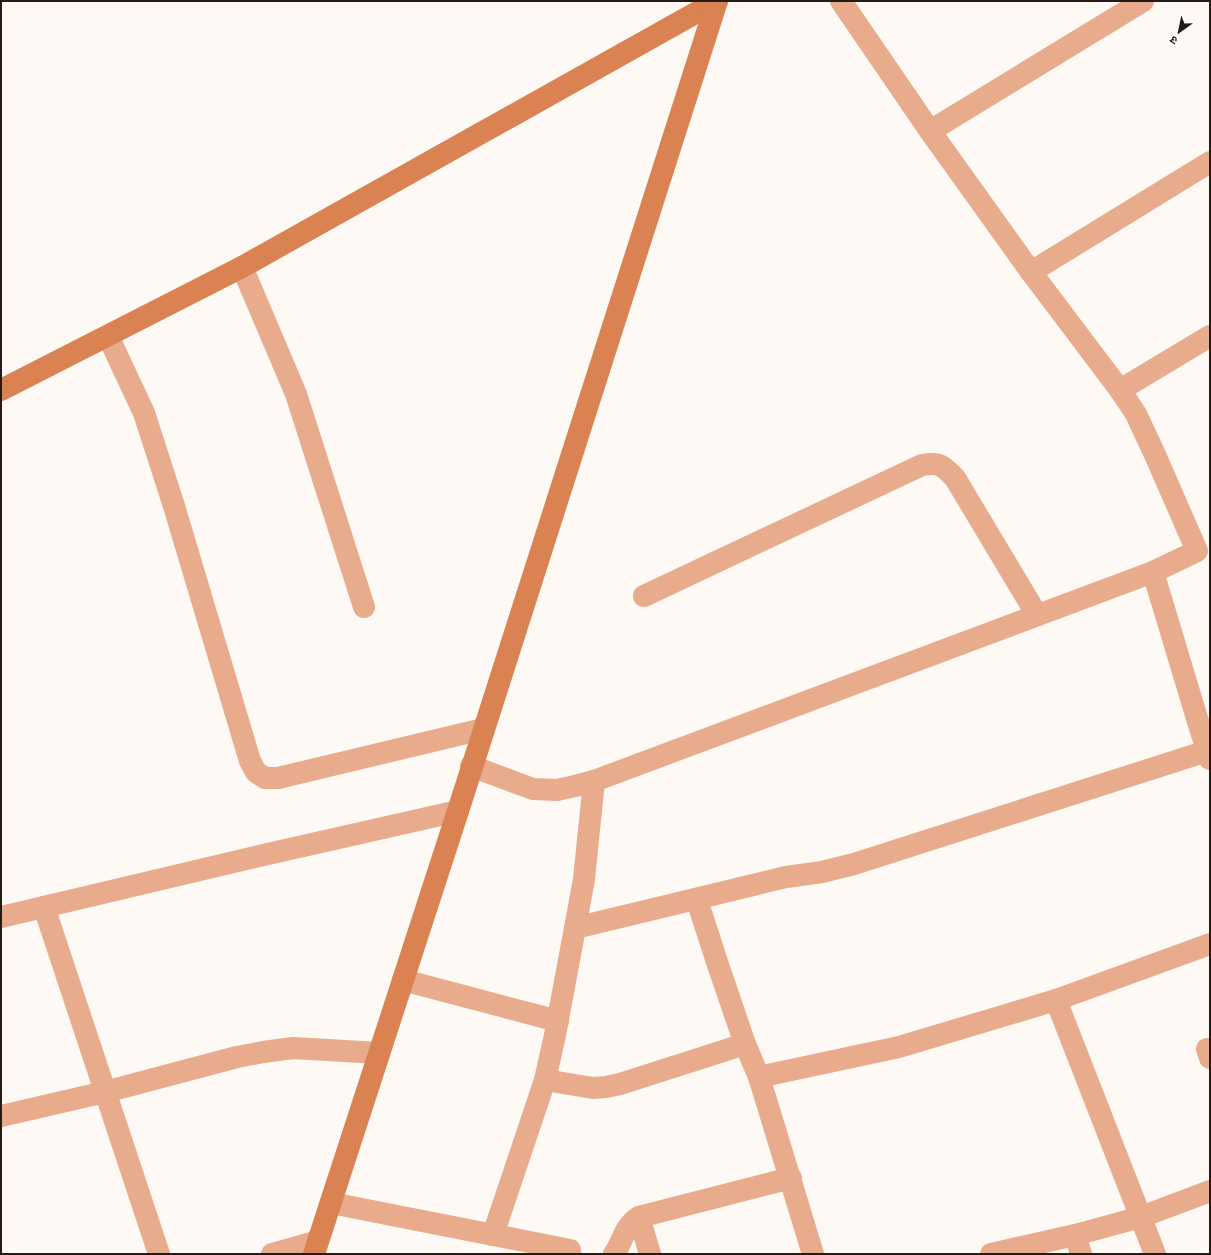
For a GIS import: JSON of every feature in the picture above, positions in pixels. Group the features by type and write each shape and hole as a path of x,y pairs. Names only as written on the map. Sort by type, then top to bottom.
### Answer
{"main road":[{"path":"1,390 242,267 717,1"},
{"path":"316,1247 458,811 717,1"}],"street":[{"path":"472,766 533,789 557,790 594,781 1153,572 1203,548 1136,414 1120,390 1031,272 930,131 841,1"},
{"path":"930,131 1143,1"},
{"path":"1031,272 1210,162"},
{"path":"242,267 296,394 364,607"},
{"path":"108,336 144,413 176,513 250,761 256,772 265,778 278,778 483,729"},
{"path":"1120,390 1210,336"},
{"path":"644,596 922,465 935,463 946,468 955,478 1037,615"},
{"path":"575,928 698,900 786,877 822,872 854,864 1209,755 1204,723 1153,572"},
{"path":"493,1235 546,1080 584,879 594,781"},
{"path":"1,917 458,811"},
{"path":"698,900 745,1044 759,1077 813,1254"},
{"path":"44,907 159,1254"},
{"path":"759,1077 899,1048 1056,1000 1210,944"},
{"path":"403,980 558,1021"},
{"path":"1056,1000 1155,1254"},
{"path":"546,1080 592,1088 606,1087 620,1084 745,1044"},
{"path":"1,1116 105,1092 237,1057 270,1051 294,1048 379,1053"},
{"path":"614,1254 626,1230 632,1222 639,1217 791,1178"},
{"path":"991,1254 1078,1244 1141,1217 1210,1191"},
{"path":"331,1203 493,1235 574,1253"},
{"path":"639,1217 650,1254"},
{"path":"272,1254 316,1247"}]}
